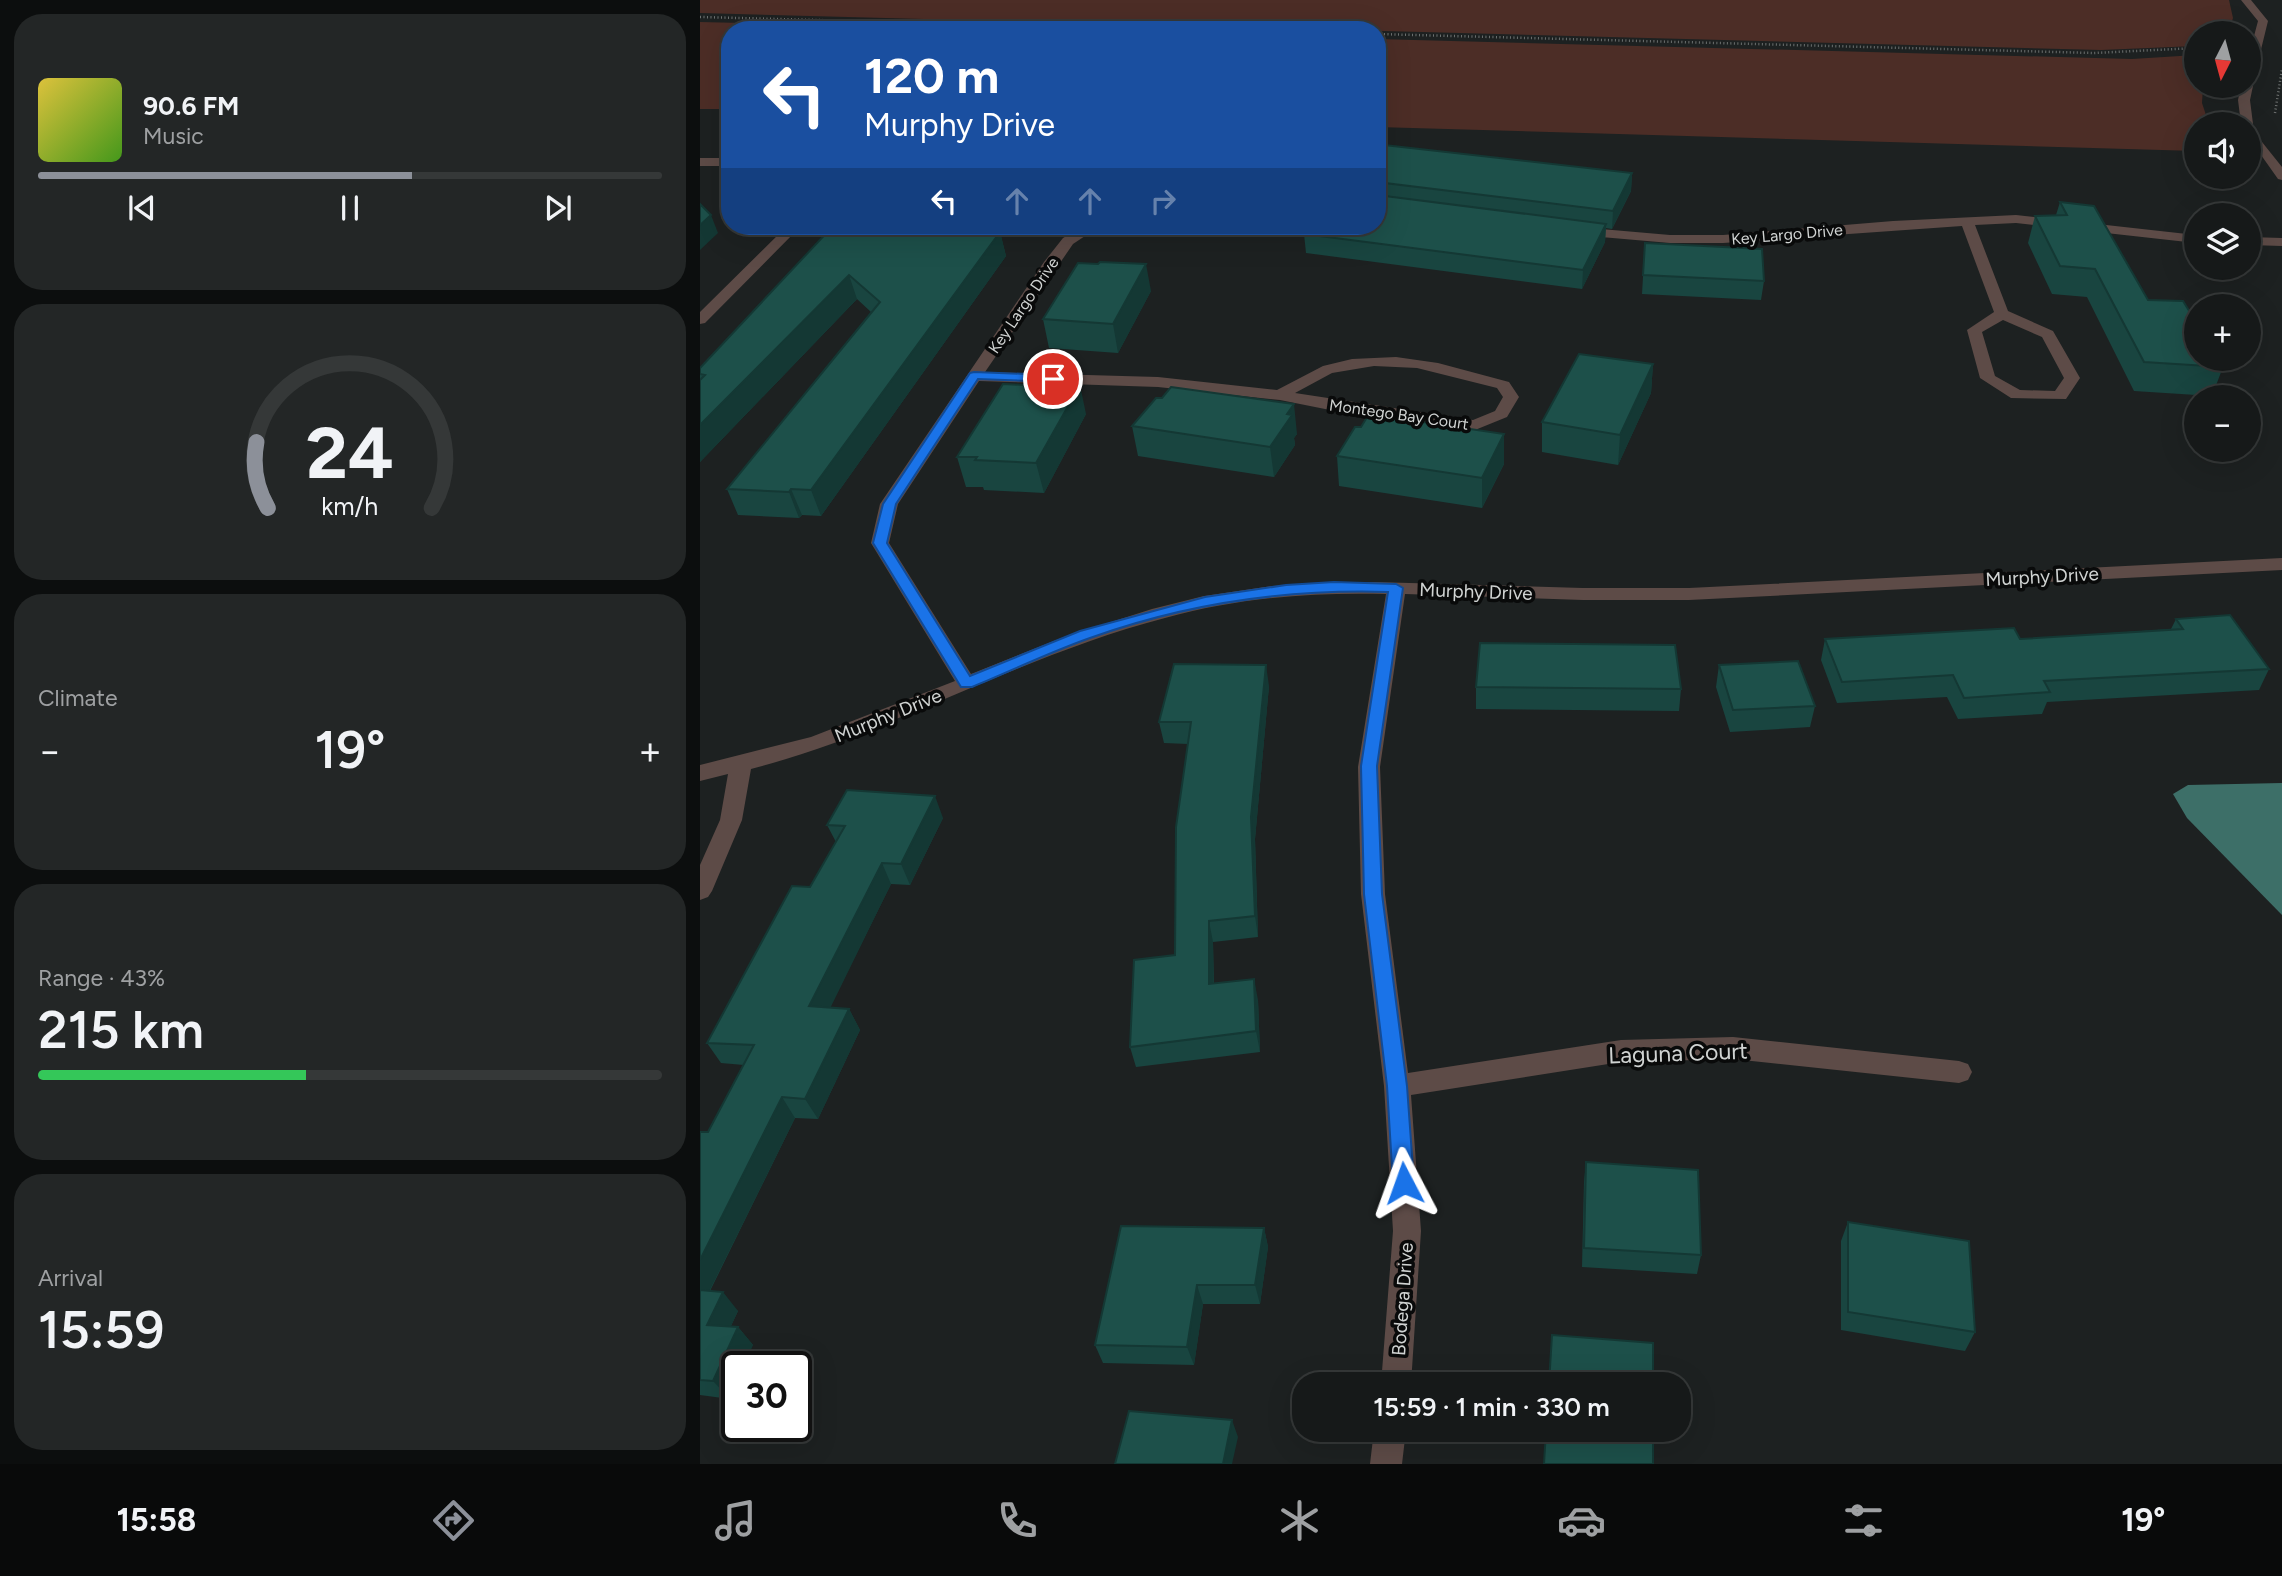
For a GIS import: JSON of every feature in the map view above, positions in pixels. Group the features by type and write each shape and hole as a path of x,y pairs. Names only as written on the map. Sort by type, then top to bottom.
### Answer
{"street":[{"path":"2246,0 2263,21 2261,29"},
{"path":"2261,147 2282,176"},
{"path":"700,162 721,162"},
{"name":"Key Largo Drive","path":"1557,229 1647,238 1723,239 2016,219 2184,238"},
{"path":"1966,221 2003,314 2048,334 2072,378 2060,396 2017,395 1988,378 1974,330 2003,314"},
{"path":"700,320 785,235"},
{"name":"Key Largo Drive","path":"966,683 880,543 889,504 1049,265 1069,241 1079,235"},
{"path":"2261,241 2282,242"},
{"name":"Montego Bay Court","path":"974,376 1158,383 1280,395 1335,406 1475,425 1501,414 1511,397 1503,385 1422,363 1376,360 1325,370 1280,395"},
{"name":"Murphy Drive","path":"700,773 807,746 858,728 1086,634 1205,601 1298,589 1359,586 1610,596 2282,564"},
{"name":"Bodega Drive","path":"1396,588 1369,766 1373,894 1397,1086 1407,1231 1397,1372"},
{"path":"700,891 732,820 741,764"},
{"name":"Laguna Court","path":"1397,1086 1621,1051 1732,1048 1959,1072"},
{"path":"1386,1464 1389,1442"}],"path":[{"path":"700,17 864,21"},
{"path":"1386,34 2094,53 2184,49"},
{"path":"2275,121 2278,81 2282,69"}],"shaded area":[{"path":"700,0 2229,0 2233,18 2232,21 2184,21 2184,47 2101,50 1386,31 1386,21 1003,21 700,13"},
{"path":"700,22 721,23 721,109 700,109"},
{"path":"1386,39 2132,59 2184,56 2184,98 2202,98 2205,112 2184,112 2184,151 1386,127"},
{"path":"2282,783 2282,915 2187,818 2173,794 2188,785"}],"building":[{"path":"1386,145 1632,173 1613,211 1386,183"},
{"path":"1386,196 1606,224 1583,270 1312,235 1386,235"},
{"path":"2060,202 2094,206 2148,300 2183,301 2184,365 2144,362 2095,269 2060,266 2035,216 2067,215"},
{"path":"700,204 711,215 700,225"},
{"path":"825,235 998,235 811,490 791,489 789,492 727,489 880,302 849,275 700,425 700,380 705,375 700,374 700,368"},
{"path":"1645,243 1762,249 1764,281 1643,275"},
{"path":"1078,263 1146,264 1113,324 1043,319"},
{"path":"1579,354 1653,364 1620,435 1542,422"},
{"path":"1027,382 1080,385 1036,463 957,457 1003,384 1025,385"},
{"path":"1171,387 1294,404 1287,414 1292,415 1270,447 1132,426 1156,398 1162,398"},
{"path":"1369,414 1504,434 1482,478 1337,456 1355,427 1361,427"},
{"path":"2230,615 2269,669 2044,681 2050,692 1964,698 1953,675 1842,682 1825,639 2014,628 2020,639 2183,629 2176,619"},
{"path":"1480,643 1675,645 1681,689 1476,687"},
{"path":"1798,661 1815,706 1733,710 1719,665"},
{"path":"1174,664 1266,665 1251,817 1255,916 1209,921 1209,984 1254,979 1256,1031 1130,1047 1134,960 1175,955 1176,827 1191,722 1159,722"},
{"path":"847,790 935,796 901,864 882,863 809,1006 849,1009 805,1099 782,1097 700,1260 700,1132 708,1132 754,1045 707,1043 792,886 810,887 845,826 827,825"},
{"path":"1586,1162 1698,1170 1701,1255 1584,1248"},
{"path":"1848,1222 1969,1241 1975,1332 1848,1312"},
{"path":"1121,1226 1264,1228 1255,1285 1197,1285 1187,1347 1095,1345"},
{"path":"700,1290 723,1292 707,1325 738,1327 727,1351 721,1351 721,1364 713,1381 700,1380"},
{"path":"1552,1335 1653,1343 1653,1372 1550,1372"},
{"path":"1129,1411 1232,1420 1223,1464 1115,1464"},
{"path":"1545,1442 1653,1442 1653,1464 1544,1464"}],"route":[{"path":"1053,379 974,376 889,504 880,543 966,683 1086,634 1125,621 1205,601 1334,586 1396,588 1369,766 1373,894 1397,1086 1404,1183"}]}
